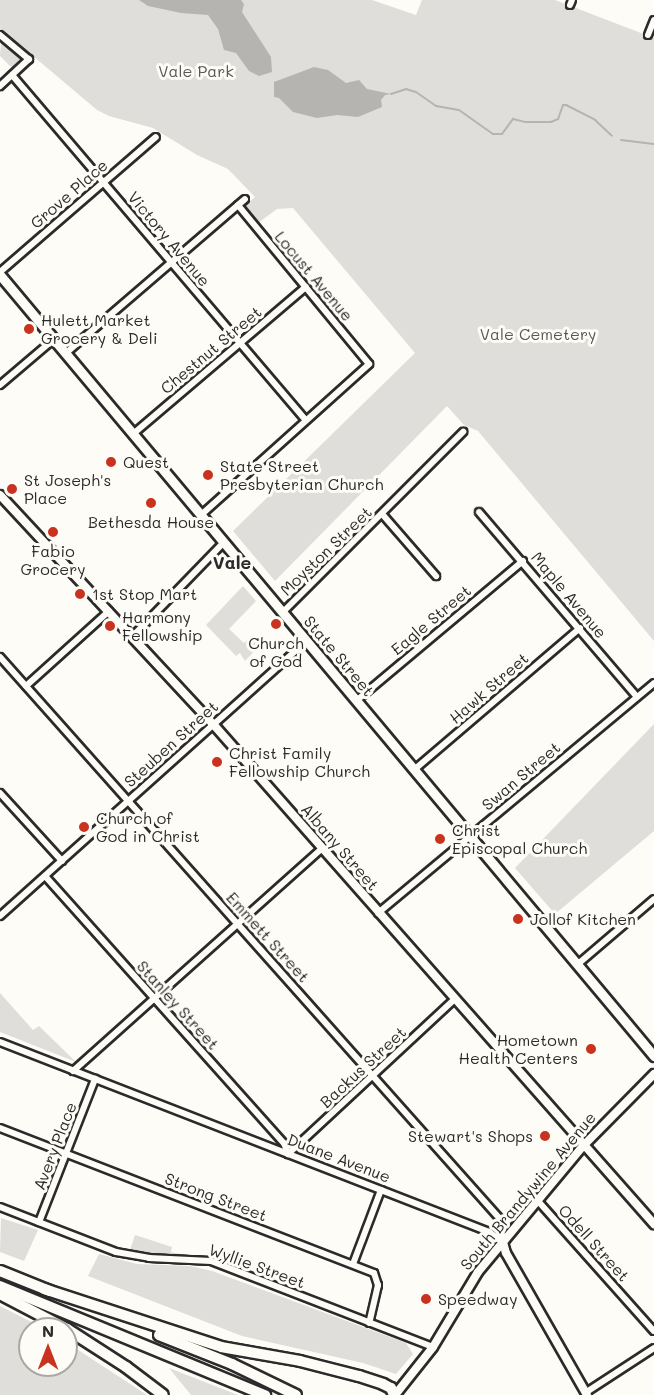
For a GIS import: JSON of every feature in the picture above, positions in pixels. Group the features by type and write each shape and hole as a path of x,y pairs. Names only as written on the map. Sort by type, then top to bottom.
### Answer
{"highway":[{"path":"0,1271 232,1364 296,1395"},
{"path":"0,1286 265,1395"},
{"path":"44,1288 213,1345 300,1361 367,1378 391,1388 394,1395"},
{"path":"0,1294 67,1329 126,1367 163,1395"}],"main road":[{"name":"State Street","path":"0,273 654,1056"}],"street":[{"path":"648,35 654,20"},
{"path":"0,35 29,59 0,86"},
{"name":"Victory Avenue","path":"12,75 306,420"},
{"name":"Grove Place","path":"0,273 156,137"},
{"path":"66,353 245,199"},
{"name":"Locust Avenue","path":"238,205 369,364 306,420"},
{"name":"Chestnut Street","path":"134,434 306,287"},
{"path":"0,385 54,339"},
{"path":"201,515 306,420"},
{"name":"Moyston Street","path":"283,612 383,515 463,432"},
{"name":"Albany Street","path":"1,498 213,724 377,913 654,1224"},
{"name":"Maple Avenue","path":"479,512 637,697"},
{"path":"383,515 436,576"},
{"path":"132,637 224,542"},
{"name":"Eagle Street","path":"356,701 523,561"},
{"path":"26,686 109,611"},
{"name":"Hawk Street","path":"415,769 580,628"},
{"name":"Steuben Street","path":"0,916 307,640"},
{"name":"Emmett Street","path":"0,657 500,1219 503,1242"},
{"name":"Swan Street","path":"377,913 654,683"},
{"path":"0,793 62,861"},
{"path":"74,1071 322,848"},
{"name":"Stanley Street","path":"45,876 284,1143 288,1154"},
{"path":"578,964 654,899"},
{"name":"Backus Street","path":"288,1154 455,999"},
{"name":"Duane Avenue","path":"0,1042 489,1232 503,1242"},
{"name":"South Brandywine Avenue","path":"394,1395 432,1347 469,1284 503,1242 584,1146 654,1074"},
{"name":"Avery Place","path":"39,1222 95,1079"},
{"name":"Strong Street","path":"0,1128 374,1273 378,1278 377,1296 369,1323"},
{"path":"353,1264 381,1190"},
{"name":"Odell Street","path":"538,1201 654,1331"},
{"name":"Wyllie Street","path":"0,1207 116,1252 149,1258 211,1261 432,1347"},
{"path":"503,1242 506,1253 586,1394 654,1348"}],"green space":[{"path":"0,0 372,0 416,15 422,0 555,0 654,38 654,641 478,431 464,425 447,406 275,581 233,531 415,353 293,208 277,209 258,223 243,207 255,197 228,169 197,155 153,128 109,116 97,110 0,28"},
{"path":"1,41 21,59 12,68 0,56"},
{"path":"243,586 256,601 229,629 244,643 251,636 259,646 245,661 240,653 236,656 206,625"},
{"path":"654,724 654,831 555,914 515,868"},
{"path":"0,993 33,1030 39,1026 76,1062 0,1032"},
{"path":"1,1218 38,1230 24,1261 0,1252"},
{"path":"135,1235 172,1247 171,1252 185,1255 145,1254 130,1250"},
{"path":"99,1254 137,1264 190,1266 212,1271 406,1343 413,1354 396,1374 363,1363 242,1336 88,1276"},
{"path":"0,1306 22,1317 18,1317 18,1377 78,1377 78,1350 147,1395 0,1395"},
{"path":"169,1368 238,1395 191,1395"}],"shaded area":[{"path":"139,0 241,0 244,4 242,12 271,57 272,72 259,76 249,71 236,53 224,50 218,29 208,15 181,13 148,6"},
{"path":"314,67 328,70 346,83 359,80 367,89 391,94 385,95 381,100 382,107 358,117 337,115 317,118 293,112 279,98 274,97 274,82"}],"waterway":[{"path":"391,94 406,89 416,92 436,106 459,110 493,134 502,134 513,119 525,122 551,122 558,119 563,105 566,105 595,120 612,136"},
{"path":"621,140 654,144"}],"place":[{"name":"Hulett Market Grocery & Deli","path":"29,329"},
{"name":"Quest","path":"111,462"},
{"name":"State Street Presbyterian Church","path":"208,475"},
{"name":"St Joseph's Place","path":"12,489"},
{"name":"Bethesda House","path":"151,503"},
{"name":"Fabio Grocery","path":"53,532"},
{"name":"1st Stop Mart","path":"80,594"},
{"name":"Church of God","path":"276,624"},
{"name":"Harmony Fellowship","path":"110,626"},
{"name":"Christ Family Fellowship Church","path":"217,762"},
{"name":"Church of God in Christ","path":"84,827"},
{"name":"Christ Episcopal Church","path":"440,839"},
{"name":"Jollof Kitchen","path":"518,919"},
{"name":"Hometown Health Centers","path":"591,1049"},
{"name":"Stewart's Shops","path":"545,1136"},
{"name":"Speedway","path":"426,1299"}],"district":[{"name":"Vale","path":"232,562"}],"park label":[{"name":"Vale Park","path":"196,71"},
{"name":"Vale Cemetery","path":"538,334"}]}
